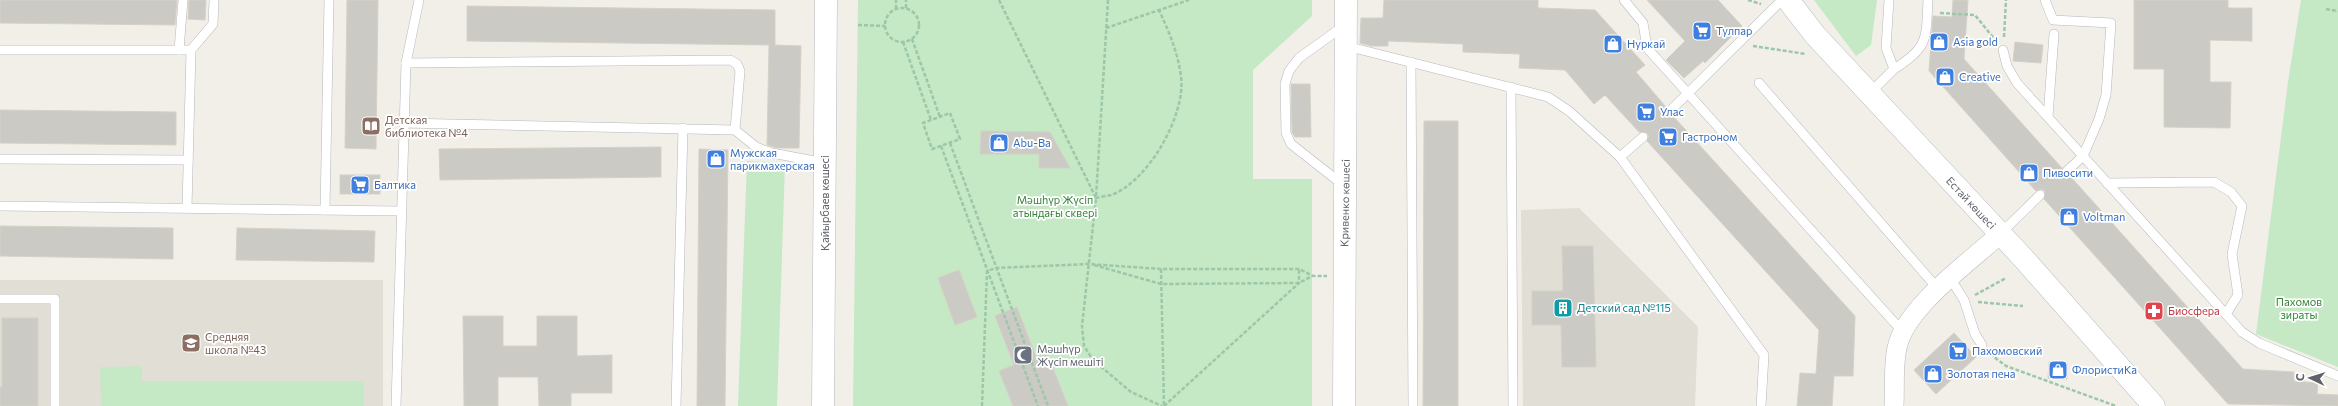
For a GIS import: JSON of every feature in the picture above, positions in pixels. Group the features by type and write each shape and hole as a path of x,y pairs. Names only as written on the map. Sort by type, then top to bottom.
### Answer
{"street":[{"name":"Қайырбаев көшесі","path":"823,406 826,0"},
{"name":"Кривенко көшесі","path":"1344,406 1346,0"},
{"name":"Естай көшесі","path":"1788,0 1814,35 2000,234 2154,406"},
{"path":"1894,406 1896,348 1902,331 1915,313 1944,283 2000,234"}],"lane":[{"path":"179,50 183,0"},
{"path":"187,208 191,50 213,24 214,0"},
{"path":"325,210 329,0"},
{"path":"396,406 400,211 406,63 419,0"},
{"path":"1624,0 1643,23 1647,48 1902,331"},
{"path":"1670,112 1782,0"},
{"path":"1889,0 1886,48 1894,69"},
{"path":"1869,94 1894,69 1922,48 1928,12 1928,0"},
{"path":"2045,0 2053,20 2111,23 2106,95 2099,119 2083,156 2066,172"},
{"path":"1345,186 1291,144 1286,133 1285,84 1289,71 1299,58 1346,24"},
{"path":"2048,117 2054,34"},
{"path":"1346,46 1548,97 1569,111 1620,157 1764,355 1761,406"},
{"path":"0,50 191,50"},
{"path":"2003,50 2007,66 2017,83 2226,314 2251,339 2338,376"},
{"path":"406,63 730,60 737,64 740,70 735,130"},
{"path":"1411,62 1413,406"},
{"path":"1759,83 1944,283 1964,300 1975,334 1982,345"},
{"path":"1511,87 1513,406"},
{"path":"403,123 735,130 756,146 772,153 825,163"},
{"path":"676,406 683,128"},
{"path":"1620,157 1643,137"},
{"path":"0,159 188,160"},
{"path":"2107,183 2214,182 2231,192 2242,206 2232,254 2238,295 2226,314"},
{"path":"2000,234 2040,195"},
{"path":"0,206 400,211"},
{"path":"0,299 55,299 55,406"}],"path":[{"path":"896,0 896,9"},
{"path":"906,0 906,8"},
{"path":"999,0 1096,198"},
{"path":"1108,0 1096,198 1082,326 1084,346 1093,360 1130,392 1163,406"},
{"path":"1106,28 1189,0"},
{"path":"2003,50 2006,0"},
{"path":"906,8 918,19 918,30 912,39 903,42 893,39 886,31 885,26 888,16 896,9 906,8"},
{"path":"2326,9 2338,11"},
{"path":"1096,198 1112,194 1135,179 1162,148 1178,108 1182,78 1174,43 1159,10"},
{"path":"1928,12 1975,15 2003,50"},
{"path":"858,25 885,26"},
{"path":"912,39 940,117"},
{"path":"903,42 931,120"},
{"path":"1738,44 1806,54"},
{"path":"950,113 960,139 932,149 922,123 931,120 950,113"},
{"path":"950,143 1048,406"},
{"path":"941,146 1038,406"},
{"path":"1088,264 1161,284 1300,283"},
{"path":"987,272 996,268 1088,264 1161,269 1299,269 1312,276 1300,283 1163,406"},
{"path":"1161,269 1163,406"},
{"path":"1299,269 1300,283"},
{"path":"982,406 987,272"},
{"path":"1964,300 2006,278"},
{"path":"1964,300 2023,306"},
{"path":"1982,345 1993,358 2006,366 2116,406"}],"shaded area":[{"path":"1579,208 1698,327 1695,406 1523,406 1521,210"},
{"name":"Средняя школа №43","path":"0,280 383,280 383,406 0,406"}],"green space":[{"name":"Мәшһүр Жүсіп атындағы сквері","path":"858,0 1312,0 1312,16 1253,70 1253,179 1312,179 1312,406 853,406"},
{"path":"1814,0 1877,0 1871,45 1856,56"},
{"name":"Пахомов зираты","path":"2301,0 2338,0 2338,367 2256,334 2288,82"},
{"path":"747,161 785,163 777,406 738,406"},
{"path":"142,366 142,381 364,381 364,406 101,406 100,367"}],"building":[{"path":"0,0 177,0 175,25 0,23"},
{"path":"189,0 206,0 205,20 188,19"},
{"path":"347,0 378,0 376,149 345,148"},
{"path":"1384,0 1538,0 1538,8 1595,10 1645,65 1636,72 1666,107 1666,115 1673,116 1855,316 1853,376 1834,376 1832,406 1797,406 1800,373 1816,374 1819,330 1647,141 1649,136 1647,133 1639,132 1605,95 1594,104 1565,70 1519,68 1520,54 1463,52 1463,44 1388,41 1388,46 1371,46 1360,43 1361,18 1383,18"},
{"name":"Тулпар","path":"1647,0 1718,0 1742,26 1705,63 1703,61 1684,78 1666,60 1685,41"},
{"path":"1953,0 1968,0 1964,59 2062,168 2061,176 2065,178 2070,176 2243,369 2294,372 2294,381 2318,383 2317,394 2338,395 2338,406 2228,404 2044,199 2045,191 2041,189 2036,191 1929,71 1933,16 1952,17"},
{"path":"2134,0 2228,0 2228,8 2252,8 2252,41 2210,40 2210,82 2231,82 2230,128 2164,127 2164,69 2134,69"},
{"path":"467,6 775,10 775,45 801,46 799,148 777,148 767,145 769,45 467,41"},
{"path":"2015,42 2043,45 2041,63 2013,61"},
{"path":"1291,84 1310,84 1311,137 1295,137 1292,132"},
{"path":"0,110 176,112 176,145 0,143"},
{"path":"1424,121 1458,121 1458,406 1423,406"},
{"path":"981,131 1050,132 1070,168 1039,168 1039,154 980,154"},
{"path":"661,147 661,177 440,180 439,149"},
{"path":"699,149 728,150 725,406 697,406"},
{"name":"Балтика","path":"340,175 380,175 380,194 340,194"},
{"path":"0,226 173,228 173,259 0,256"},
{"path":"237,228 375,231 374,262 236,260"},
{"name":"Детский сад №115","path":"1562,246 1593,246 1596,367 1562,367 1561,325 1532,325 1532,291 1563,291"},
{"path":"959,270 977,317 955,325 938,278"},
{"name":"Мәшһүр Жүсіп мешіті","path":"1017,307 1036,357 1047,353 1068,406 1013,406 999,371 1014,365 995,316"},
{"path":"463,316 503,316 503,346 537,346 537,316 577,316 577,356 612,355 612,393 571,393 571,406 539,406 538,377 498,377 498,406 464,406"},
{"path":"2,318 38,318 38,406 0,406 0,387 2,387"},
{"path":"1954,333 1976,357 1936,394 1914,370"},
{"path":"2049,362 2067,363 2067,379 2048,378"}],"place":[{"name":"Тулпар","path":"1702,31"},
{"name":"Asia gold","path":"1939,42"},
{"name":"Нуркай","path":"1613,44"},
{"name":"Creative","path":"1945,77"},
{"name":"Улас","path":"1646,112"},
{"name":"Детская библиотека №4","path":"371,126"},
{"name":"Гастроном","path":"1668,137"},
{"name":"Abu-Ba","path":"999,143"},
{"name":"Мужская парикмахерская","path":"716,159"},
{"name":"Пивосити","path":"2029,173"},
{"name":"Балтика","path":"360,185"},
{"name":"Voltman","path":"2069,217"},
{"name":"Детский сад №115","path":"1563,308"},
{"name":"Биосфера","path":"2154,311"},
{"name":"Средняя школа №43","path":"191,343"},
{"name":"Пахомовский","path":"1958,351"},
{"name":"Мәшһүр Жүсіп мешіті","path":"1023,355"},
{"name":"ФлористиКа","path":"2058,370"},
{"name":"Золотая пена","path":"1933,374"}]}
